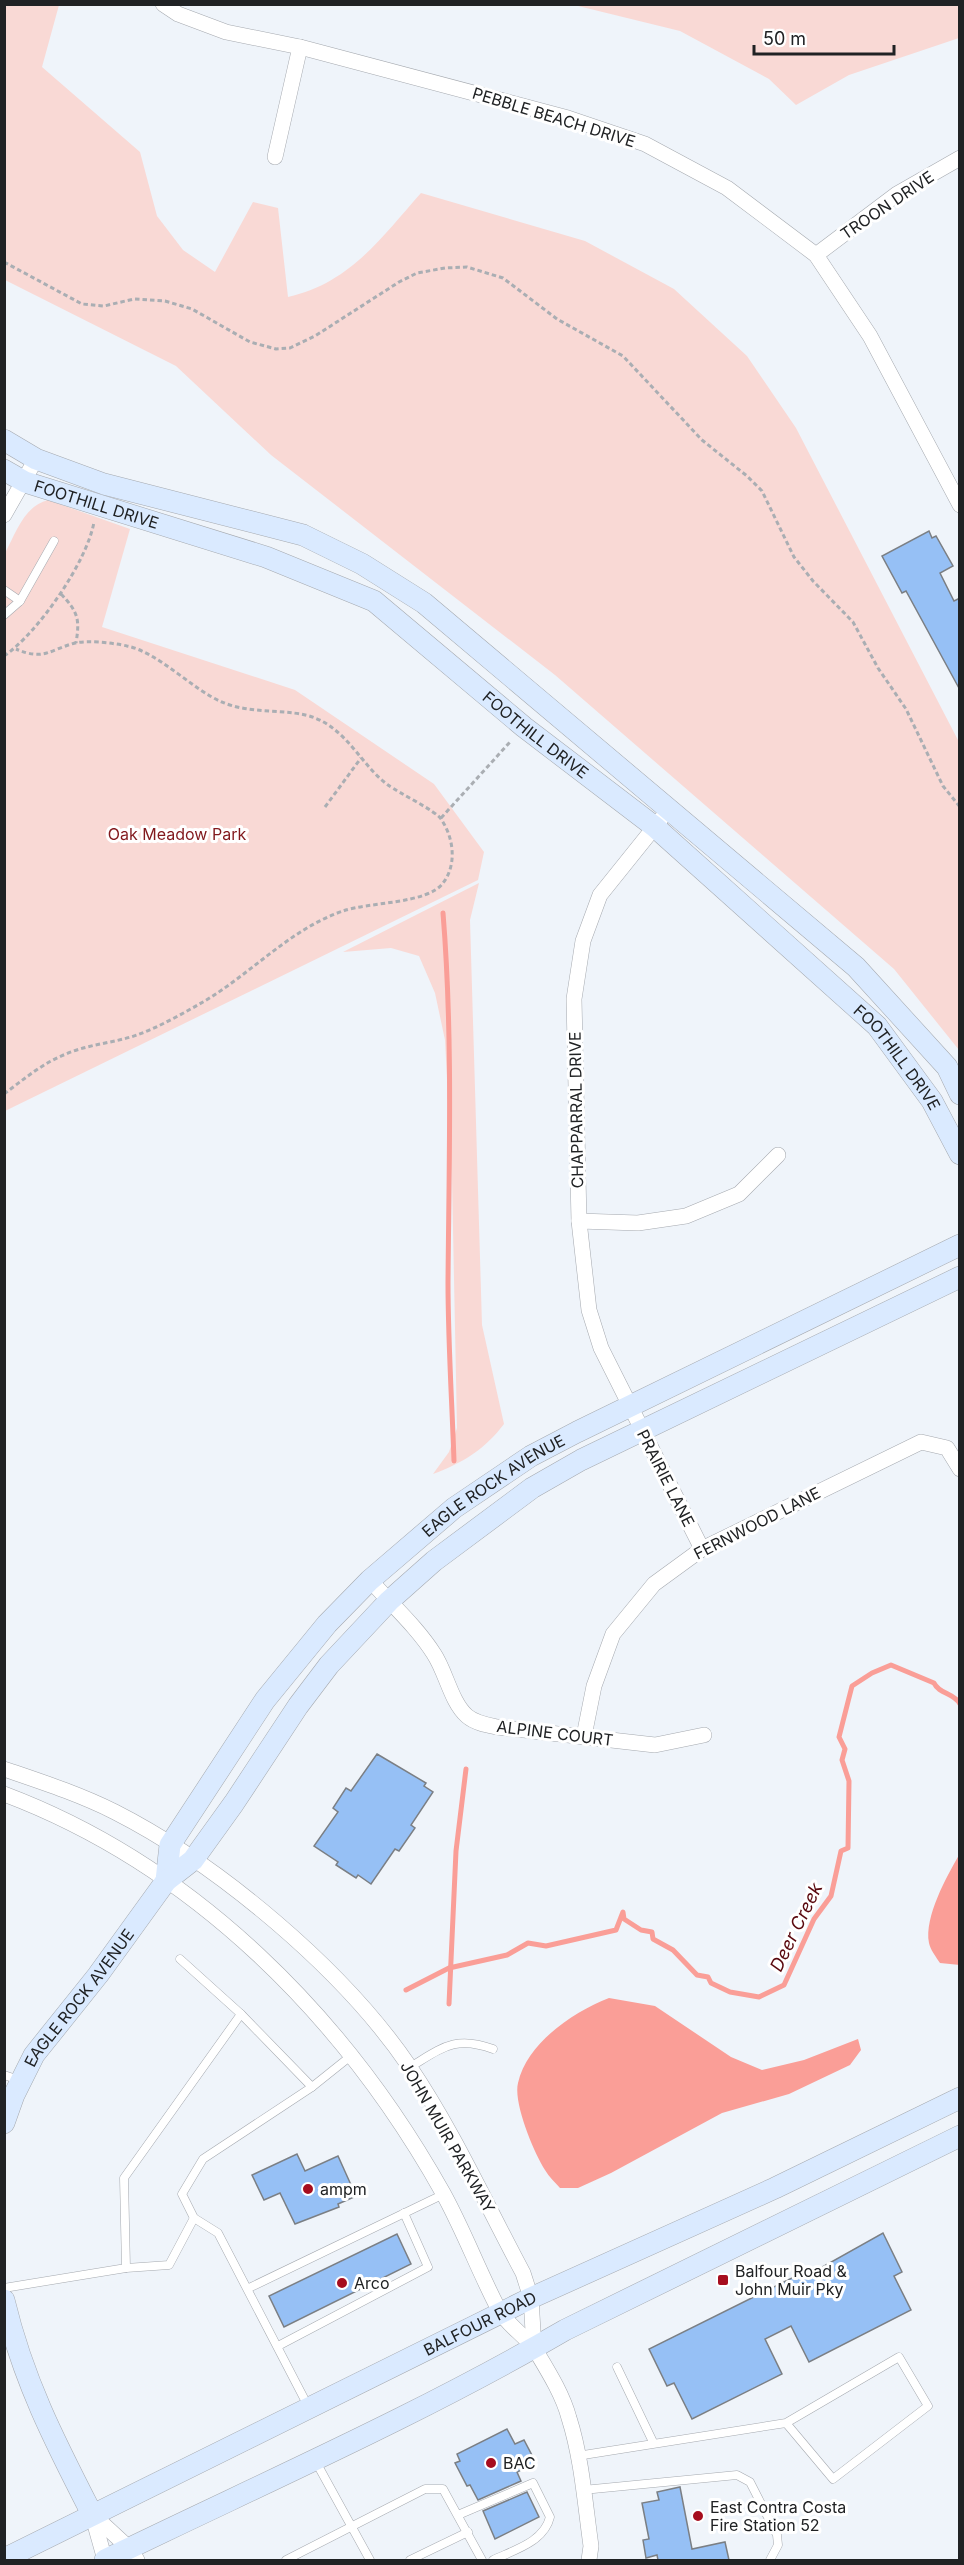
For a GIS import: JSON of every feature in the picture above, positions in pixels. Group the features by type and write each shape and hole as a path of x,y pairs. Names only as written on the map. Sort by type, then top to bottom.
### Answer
{"street":[{"name":"PEBBLE BEACH DRIVE","path":"163,4 178,14 226,32 300,47 568,118 645,144 727,188 816,255 870,336 960,506"},
{"path":"275,157 300,47"},
{"name":"TROON DRIVE","path":"816,255 897,194 960,158"},
{"name":"FOOTHILL DRIVE","path":"4,440 36,459 104,484 303,535 362,564 424,603 856,967 947,1067 960,1094"},
{"path":"4,515 25,482 36,459"},
{"name":"FOOTHILL DRIVE","path":"4,470 25,482 266,557 374,601 524,727 655,827 877,1026 932,1101 960,1154"},
{"name":"CHAPPARRAL DRIVE","path":"630,1407 601,1348 589,1310 579,1221 574,999 583,941 600,895 669,810"},
{"path":"579,1221 638,1223 686,1216 739,1194 778,1155"},
{"name":"EAGLE ROCK AVENUE","path":"166,1881 170,1845 265,1700 294,1662 369,1580 454,1508 531,1456 960,1245"},
{"name":"EAGLE ROCK AVENUE","path":"4,2123 12,2078 98,1975 166,1881 193,1860 298,1706 329,1665 389,1601 434,1561 532,1488 581,1460 960,1276"},
{"name":"PRAIRIE LANE","path":"630,1407 702,1549"},
{"name":"FERNWOOD LANE","path":"584,1736 594,1686 613,1634 654,1584 702,1549 921,1442 947,1448 960,1468"},
{"name":"ALPINE COURT","path":"369,1580 434,1653 460,1707 467,1716 497,1727 655,1745 704,1735"},
{"name":"JOHN MUIR PARKWAY","path":"4,1769 85,1798 140,1826 193,1860 275,1923 320,1963 387,2036 410,2067 463,2159 523,2273 531,2298 534,2349"},
{"name":"JOHN MUIR PARKWAY","path":"4,1794 85,1830 166,1881 249,1946 303,1998 352,2055 398,2120 444,2194 501,2313 534,2349 569,2417 578,2457 591,2546 589,2560"},
{"name":"BALFOUR ROAD","path":"4,2559 531,2298 775,2188 960,2098"},
{"path":"4,2300 13,2339 38,2407 92,2514 105,2560 133,2555 534,2349 566,2330 960,2136"},
{"path":"92,2514 133,2555"}],"lane":[{"path":"4,615 20,601 54,541"},
{"path":"4,590 20,601"},
{"path":"180,1959 241,2014 312,2087"},
{"path":"126,2268 124,2178 241,2014"},
{"path":"410,2067 457,2042 473,2042 493,2049"},
{"path":"309,2408 249,2288 218,2233 194,2218 182,2194 203,2159 312,2087 352,2055"},
{"path":"249,2288 444,2194"},
{"path":"278,2346 428,2267 404,2213"},
{"path":"4,2288 126,2268 169,2265 194,2218"},
{"path":"578,2457 653,2442 786,2423 899,2357 928,2406 833,2479 786,2423"},
{"path":"617,2367 653,2442"},
{"path":"315,2460 370,2560"},
{"path":"583,2490 737,2475 744,2477 754,2489 777,2535 778,2545 770,2560"},
{"path":"458,2515 532,2483 550,2517 547,2529 538,2537 493,2560"},
{"path":"286,2560 425,2489 443,2489 482,2560"},
{"path":"410,2560 468,2532"}],"path":[{"path":"4,262 82,304 104,306 134,299 165,301 192,309 250,342 276,349 290,348 305,342 417,273 467,267 503,278 557,319 631,362 702,440 762,491 794,557 813,581 853,622 878,668 906,709 943,786 960,807"},
{"path":"4,656 15,649 61,593 92,535 98,506"},
{"path":"61,593 73,606 80,622 76,643"},
{"path":"4,1094 39,1067 65,1054 92,1044 136,1036 202,1002 241,978 320,919 350,909 428,895 442,885 454,862 450,840 441,818 386,783 340,734 314,717 246,709 221,702 129,646 76,643 53,653 31,656 15,649"},
{"path":"441,818 524,727"},
{"path":"325,807 362,757"}],"green space":[{"path":"4,5 59,5 42,67 140,152 157,216 183,250 215,272 253,202 278,208 288,297 310,290 347,270 378,242 421,193 585,241 674,289 747,356 796,428 959,742 959,1050 894,969 555,675 271,455 176,366 5,280"},
{"path":"574,5 959,5 959,38 849,75 796,105 769,79 680,31"},
{"name":"Oak Meadow Park","path":"48,500 130,529 102,627 295,690 434,784 484,852 478,880 5,1111 5,553 27,514 40,503"},
{"path":"479,883 470,920 482,1325 504,1424 473,1454 433,1474 449,1452 457,1428 452,1179 445,1040 435,993 419,956 391,948 343,952"}],"shaded area":[{"path":"959,1855 960,1965 940,1963 933,1953 928,1933 933,1909"},
{"path":"609,1998 655,2006 731,2057 762,2070 804,2060 858,2039 861,2050 850,2065 789,2094 722,2113 611,2173 578,2188 560,2188 545,2170 530,2140 521,2115 517,2092 518,2083 523,2068 541,2042 567,2020"}],"building":[{"path":"929,531 932,538 936,536 953,566 940,573 954,601 960,598 960,690 906,591 902,593 882,556"},
{"path":"377,1754 426,1783 424,1786 433,1792 411,1825 415,1828 399,1851 395,1849 371,1884 358,1875 356,1878 336,1865 338,1862 314,1846 338,1812 333,1808 346,1788 351,1791"},
{"path":"297,2154 305,2171 338,2156 356,2196 338,2204 339,2207 295,2224 280,2193 264,2200 252,2175"},
{"path":"883,2233 902,2272 894,2276 911,2310 809,2362 791,2326 765,2339 782,2374 692,2419 674,2383 667,2386 649,2349 808,2270 810,2274"},
{"path":"397,2234 411,2264 284,2327 269,2296"},
{"path":"507,2429 515,2444 524,2440 536,2463 517,2472 521,2481 478,2500 470,2485 467,2486 455,2463 460,2461 457,2454"},
{"path":"680,2487 692,2549 725,2542 729,2560 658,2560 657,2555 646,2558 643,2540 649,2539 642,2503 659,2500 657,2492"},
{"path":"527,2492 539,2517 495,2539 483,2511"}],"waterway":[{"path":"443,913 449,1052 448,1305 454,1461"},
{"name":"Deer Creek","path":"406,1990 449,1968 507,1955 528,1943 546,1946 616,1930 623,1912 624,1919 641,1930 652,1932 653,1939 673,1950 697,1975 708,1977 711,1983 730,1992 759,1997 784,1985 814,1919 831,1896 841,1851 848,1848 849,1781 842,1760 845,1749 839,1737 852,1686 872,1673 891,1665 934,1683 936,1687 960,1704"},
{"path":"449,2004 456,1851 466,1769"}],"place":[{"name":"ampm","path":"308,2189"},
{"name":"Balfour Road & John Muir Pky","path":"723,2280"},
{"name":"Arco","path":"342,2283"},
{"name":"BAC","path":"491,2463"},
{"name":"East Contra Costa Fire Station 52","path":"698,2516"}]}
